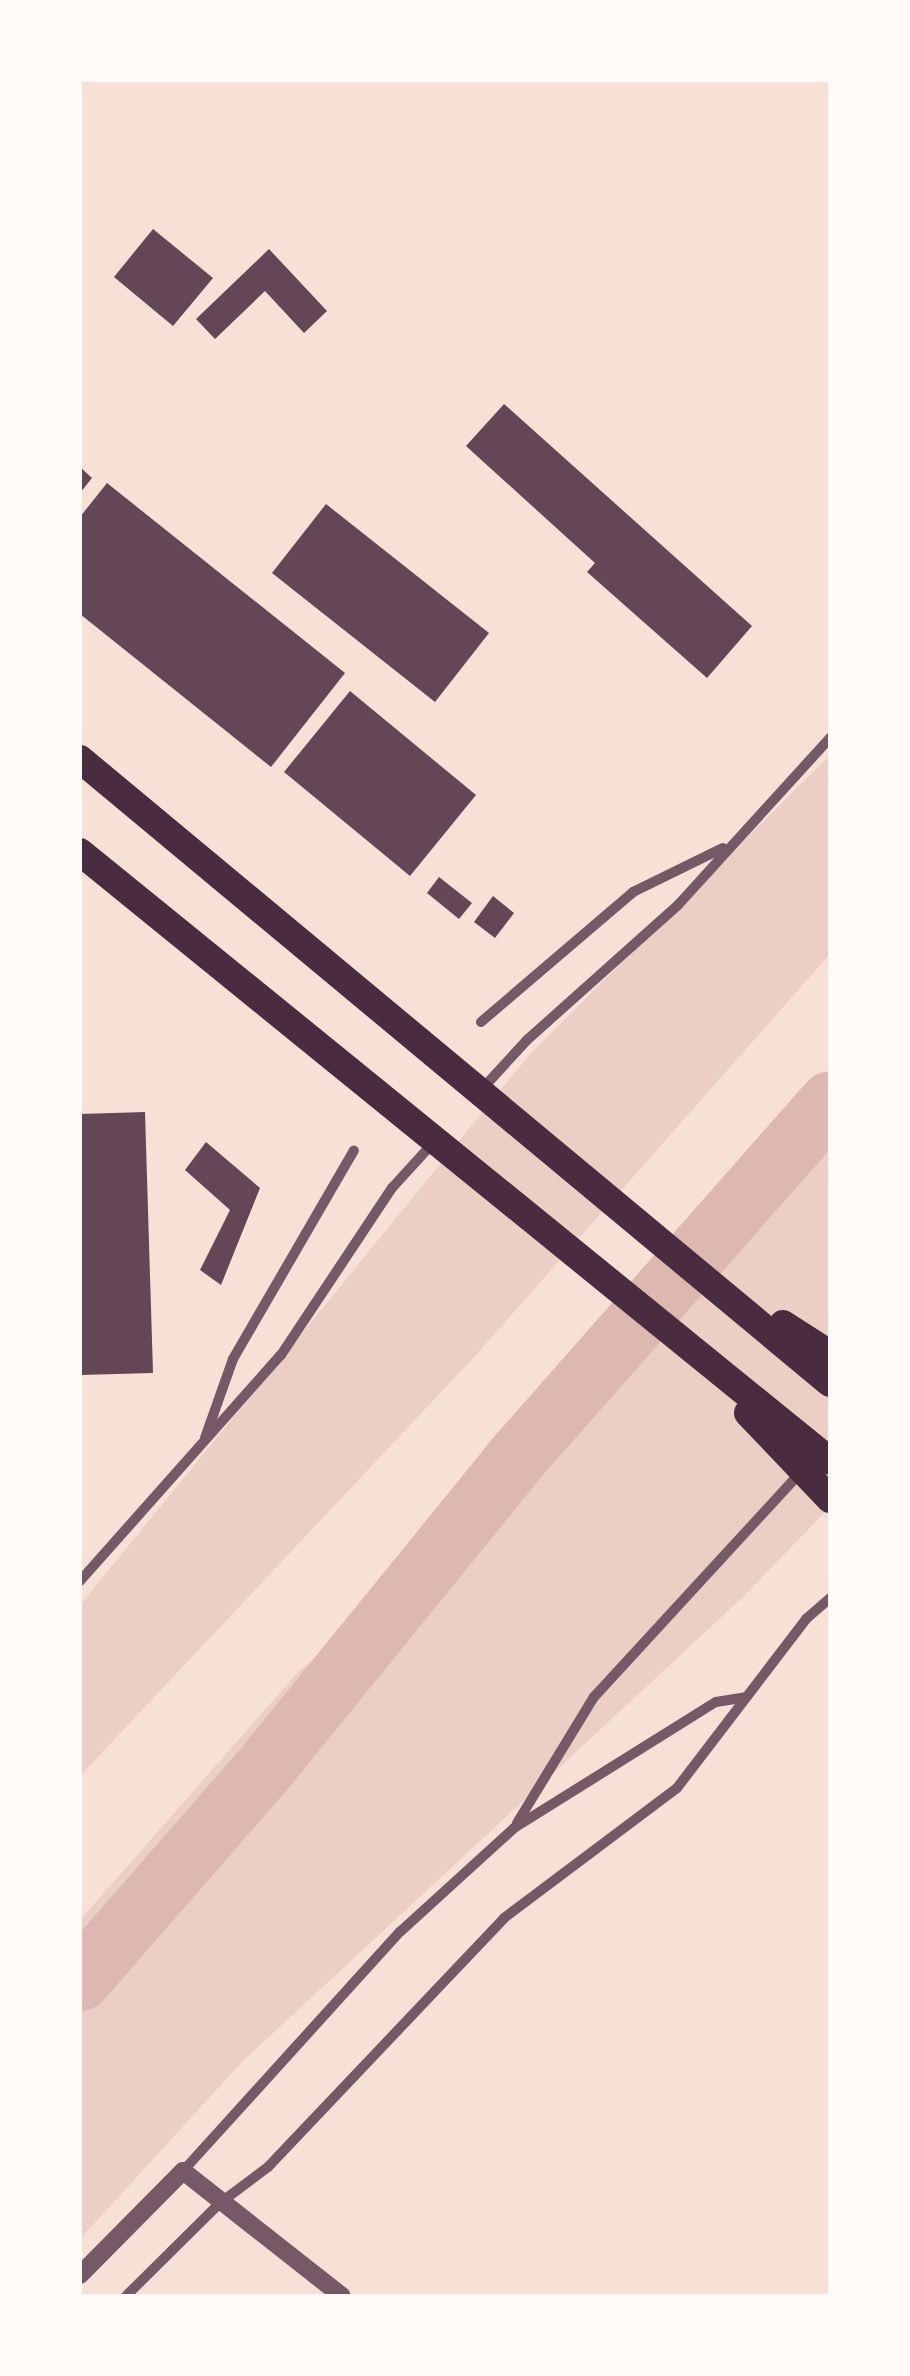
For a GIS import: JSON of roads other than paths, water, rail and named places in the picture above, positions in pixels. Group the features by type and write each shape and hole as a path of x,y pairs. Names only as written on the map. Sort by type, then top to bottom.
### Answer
{"highway":[{"path":"80,759 830,1382"},
{"path":"80,852 432,1144 472,1171 830,1461"},
{"path":"698,1269 830,1354"},
{"path":"655,1318 825,1494"}],"street":[{"path":"481,1090 528,1040 678,905 728,845 830,738"},
{"path":"481,1022 633,892 728,845"},
{"path":"80,1581 282,1355 392,1188 432,1144"},
{"path":"203,1443 233,1359 354,1150"},
{"path":"514,1828 594,1697 830,1439"},
{"path":"126,2296 220,2203 268,2167 383,2038 504,1918 677,1788 806,1618 830,1598"},
{"path":"80,2275 183,2171 401,1931 514,1828 716,1702 746,1698"},
{"path":"183,2171 342,2296"}],"waterway":[{"path":"80,1980 269,1763 514,1461 830,1103"}]}
